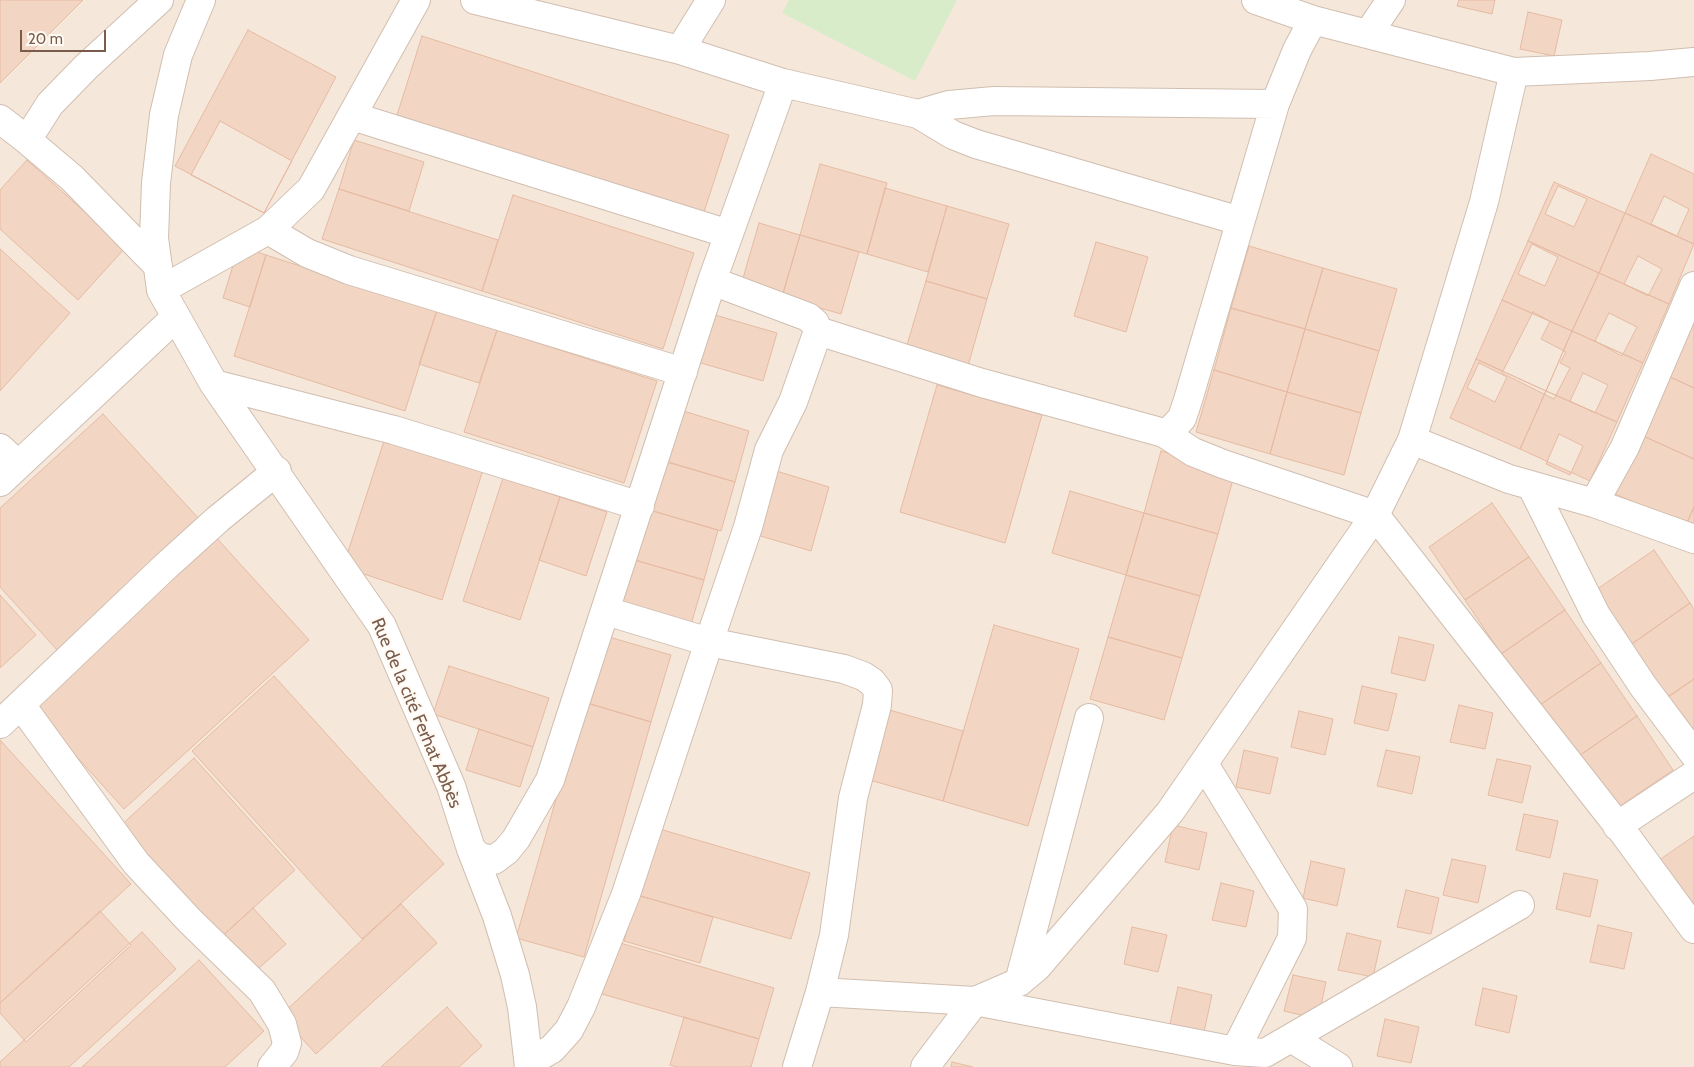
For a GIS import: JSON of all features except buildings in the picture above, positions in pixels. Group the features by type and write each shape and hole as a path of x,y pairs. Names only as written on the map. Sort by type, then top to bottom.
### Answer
{"street":[{"path":"27,140 50,104 86,67 160,0"},
{"path":"159,278 154,238 156,183 164,115 178,55 201,0"},
{"path":"159,278 268,230 311,189 416,0"},
{"path":"475,0 680,50 783,83 918,114 953,136 976,144 1240,222"},
{"path":"680,50 711,0"},
{"path":"1256,0 1313,20 1514,72 1650,66 1694,62"},
{"path":"1368,34 1391,0"},
{"path":"1164,432 1171,430 1182,418 1275,104 1297,50 1313,20"},
{"path":"925,1067 976,1001 1019,982 1037,967 1170,812 1375,514 1412,440 1484,202 1514,72"},
{"path":"471,849 480,857 494,860 511,845 521,831 550,780 712,280 783,83"},
{"path":"918,114 949,105 994,101 1275,104"},
{"path":"352,116 729,234"},
{"path":"1,122 27,140 72,178 159,278"},
{"path":"268,230 307,253 349,270 683,372"},
{"name":"Rue de la cité Ferhat Abbès","path":"159,278 176,317 214,384 277,471 382,626 451,786 471,849 496,916 515,975 522,1007 529,1065"},
{"path":"529,1065 552,1049 568,1030 584,1000 626,894 748,527 769,450 793,402 818,331 815,323 808,317 712,280"},
{"path":"1594,503 1625,447 1694,286"},
{"path":"6,465 176,317"},
{"path":"818,331 982,383 1164,432 1193,452 1223,464 1375,514 1617,826 1694,929"},
{"path":"214,384 394,430 640,506"},
{"path":"1412,440 1509,479 1594,503 1694,539"},
{"path":"0,724 166,566 218,519 277,471"},
{"path":"1531,485 1596,615 1643,686 1694,754"},
{"path":"606,611 709,642 844,669 863,676 872,682 878,690 877,705 853,798 839,908 820,992 797,1067"},
{"path":"21,705 136,863 190,921 262,991 282,1024 288,1043 284,1052 272,1067"},
{"path":"1019,982 1089,718"},
{"path":"1204,764 1293,909 1292,938 1235,1051"},
{"path":"1617,826 1694,775"},
{"path":"820,992 976,1001 1235,1051 1265,1053 1520,905"},
{"path":"1292,1038 1338,1067"}],"shaded area":[{"path":"0,0 1694,0 1694,1067 0,1067"}],"green space":[{"path":"789,0 957,0 915,81 782,13"}]}
